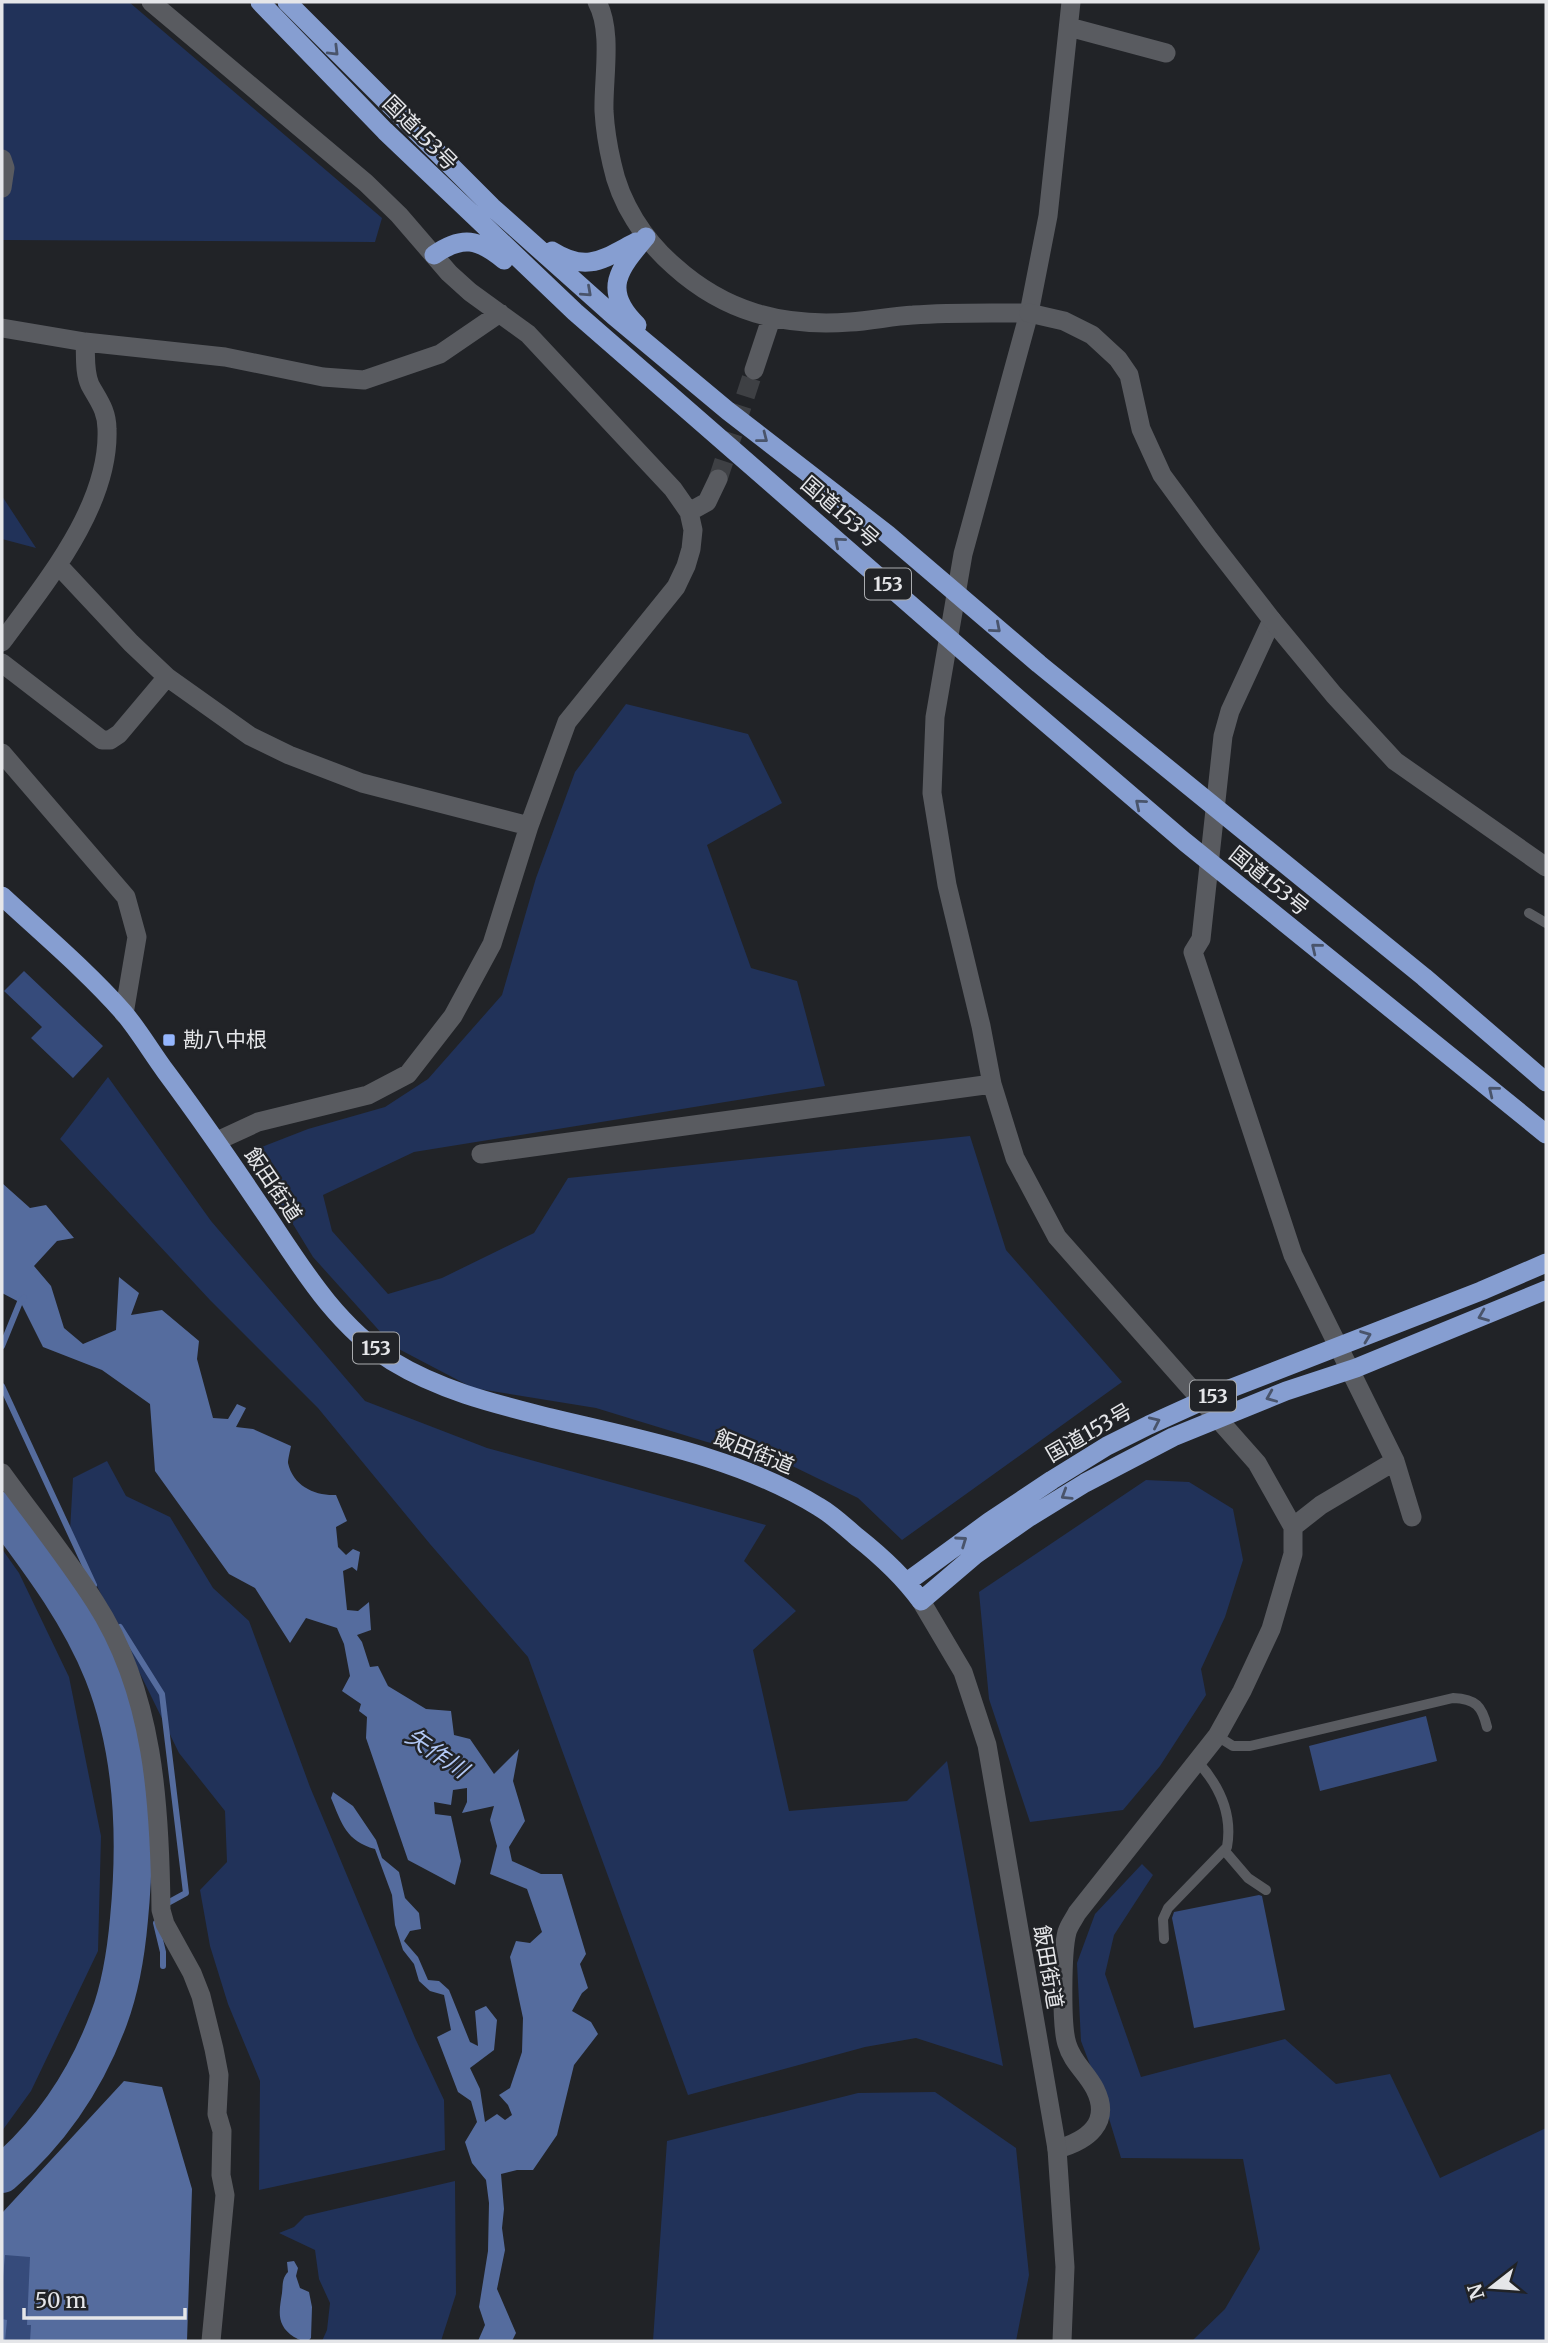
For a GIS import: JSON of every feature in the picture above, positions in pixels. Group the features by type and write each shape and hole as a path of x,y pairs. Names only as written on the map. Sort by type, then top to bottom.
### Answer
{"highway":[{"name":"国道153号","path":"260,2 385,131 575,312 1185,842 1546,1134"},
{"name":"国道153号","path":"287,2 492,207 614,316 728,411 887,534 1039,664 1424,977 1546,1082"},
{"path":"492,207 550,249 575,263 600,261 646,237"},
{"path":"646,237 619,272 616,285 618,298 624,310 728,411"},
{"name":"153","path":"434,256 456,244 478,242 487,246 532,284 575,312"},
{"name":"飯田街道","path":"2,896 64,953 124,1014 217,1141 328,1305 361,1337 391,1360 426,1380 489,1402 725,1462 773,1482 821,1508 881,1556 907,1582 920,1601"},
{"name":"国道153号","path":"907,1582 1052,1480 1107,1446 1149,1425 1224,1391 1481,1292 1546,1263"},
{"name":"国道153号","path":"920,1601 975,1555 1028,1518 1085,1483 1172,1437 1286,1391 1356,1368 1546,1290"}],"street":[{"path":"151,2 366,183 471,292 528,334 673,489 689,512 693,530 691,550 676,587 567,722 529,826 492,943 453,1016 408,1074 368,1095 258,1122 217,1141"},
{"path":"597,2 602,11 606,51 604,110 612,167 631,213 663,257 704,291 731,305 771,319 810,323 948,313 1029,313 1064,321 1092,335 1118,359 1129,375 1141,429 1162,475 1272,620 1334,695 1395,761 1546,867"},
{"path":"1057,2149 1075,2144 1092,2133 1100,2119 1100,2102 1095,2088 1074,2060 1065,2035 1064,1949 1068,1930 1077,1913 1217,1736 1271,1629 1293,1554 1293,1527 1257,1463 1057,1237 1015,1158 992,1084 947,885 932,793 935,718 963,554 1029,313 1048,216 1071,2"},
{"path":"1069,27 1166,52"},
{"path":"2,159 5,168 2,188"},
{"path":"2,328 85,342 225,357 323,377 364,380 440,354 500,313"},
{"path":"754,370 771,319"},
{"path":"2,642 58,565 94,499 106,453 107,429 105,409 90,385 87,374 85,342"},
{"path":"689,512 707,502 718,479"},
{"path":"58,565 167,677 250,736 289,755 362,783 529,826"},
{"path":"1272,620 1230,711 1223,736 1201,939 1193,952 1293,1255 1395,1461 1412,1517"},
{"path":"2,663 102,740 110,740 119,734 167,677"},
{"path":"2,753 126,897 137,937 124,1014"},
{"path":"481,1154 992,1084"},
{"path":"1293,1527 1321,1505 1395,1461"},
{"path":"2,1473 96,1603 129,1672 149,1741 157,1804 161,1910 165,1924 184,1956 201,1996 219,2075 217,2114 222,2131 221,2175 225,2195 211,2341"},
{"name":"飯田街道","path":"920,1601 963,1672 987,1745 1057,2149 1065,2267 1062,2341"}],"lane":[{"path":"1528,914 1546,923"},
{"path":"1217,1736 1233,1746 1250,1746 1454,1698 1467,1698 1478,1704 1487,1727"},
{"path":"1164,1939 1163,1919 1168,1908 1224,1850 1230,1833 1229,1814 1211,1777 1197,1761"},
{"path":"1224,1850 1248,1878 1266,1890"}],"shaded area":[{"path":"2,2 129,2 382,218 375,242 2,240"},
{"path":"2,496 36,548 2,539"},
{"path":"626,704 748,734 782,803 707,845 751,968 797,981 825,1086 414,1152 323,1195 332,1231 388,1294 442,1278 534,1233 568,1178 970,1136 1006,1250 1122,1382 902,1540 858,1498 778,1459 707,1442 596,1408 473,1388 393,1346 313,1257 249,1152 308,1129 385,1107 428,1079 502,995 536,878 575,772"},
{"path":"108,1077 211,1221 365,1401 487,1448 766,1525 744,1561 796,1611 753,1650 789,1811 907,1801 947,1761 1003,2066 916,2038 865,2047 688,2095 528,1657 318,1408 210,1300 60,1139"},
{"path":"107,1461 126,1496 170,1517 213,1588 249,1621 310,1787 415,2038 444,2100 445,2150 259,2190 260,2081 228,2004 210,1946 200,1890 227,1862 225,1811 179,1753 70,1531 73,1478"},
{"path":"1146,1480 1189,1482 1233,1509 1243,1560 1225,1617 1201,1669 1206,1695 1160,1766 1123,1810 1030,1822 989,1699 979,1592"},
{"path":"2,1549 19,1573 69,1677 101,1836 98,1951 31,2091 2,2131"},
{"path":"1142,1864 1153,1875 1114,1935 1105,1974 1141,2077 1285,2039 1336,2084 1390,2074 1440,2178 1546,2128 1546,2341 1192,2341 1225,2309 1260,2249 1243,2159 1121,2158 1081,2041 1077,1963 1095,1914"},
{"path":"935,2092 1016,2148 1029,2275 1016,2341 653,2341 667,2141 858,2093"},
{"path":"455,2181 456,2294 441,2341 322,2341 327,2330 330,2303 319,2279 315,2250 279,2233 294,2227 305,2216"}],"water":[{"path":"2,1183 30,1208 46,1205 74,1238 57,1241 34,1266 51,1286 64,1328 83,1344 116,1330 119,1277 139,1293 131,1315 162,1310 199,1341 197,1359 213,1418 228,1419 237,1404 246,1408 236,1427 253,1429 291,1446 288,1463 295,1478 306,1488 320,1494 336,1495 347,1521 336,1527 338,1547 346,1555 353,1549 360,1552 357,1571 352,1567 343,1571 347,1610 358,1611 369,1602 371,1630 357,1635 370,1667 378,1666 388,1686 426,1709 451,1711 454,1735 470,1739 494,1774 519,1749 513,1781 525,1821 509,1847 512,1861 541,1874 562,1874 586,1954 580,1964 588,1988 572,2011 591,2022 598,2034 574,2065 557,2135 533,2170 501,2174 505,2250 497,2289 516,2333 512,2341 478,2341 485,2325 479,2307 488,2251 489,2203 486,2180 472,2163 465,2142 477,2122 471,2101 458,2092 437,2037 451,2030 444,1995 430,1991 419,1981 414,1964 403,1950 395,1925 392,1895 375,1849 365,1846 351,1836 331,1798 333,1792 353,1806 376,1840 382,1858 399,1872 405,1898 419,1913 421,1929 410,1931 404,1941 418,1957 428,1980 439,1981 449,1990 470,2042 478,2046 475,2011 486,2006 497,2020 494,2050 470,2068 480,2089 485,2122 497,2114 505,2120 512,2115 499,2095 510,2088 522,2052 523,2018 510,1957 516,1941 530,1943 542,1932 527,1889 490,1874 497,1846 490,1820 494,1806 462,1813 467,1802 467,1788 453,1790 451,1805 434,1802 435,1814 451,1816 461,1861 455,1885 408,1860 366,1738 367,1717 359,1711 361,1704 342,1691 350,1676 344,1644 337,1628 306,1618 290,1643 255,1588 229,1574 155,1471 150,1404 102,1370 43,1347 21,1303 2,1293"},
{"path":"124,2081 162,2087 192,2189 187,2341 2,2341 2,2213"},
{"path":"294,2261 298,2268 296,2276 300,2288 309,2292 312,2307 311,2338 308,2341 294,2337 284,2328 280,2318 283,2281 288,2272 287,2262"}],"building":[{"path":"24,971 103,1046 73,1078 31,1038 42,1027 4,991"},
{"path":"1426,1716 1437,1761 1320,1791 1309,1746"},
{"path":"1262,1896 1285,2010 1194,2028 1172,1918 1174,1912"},
{"path":"5,2255 30,2257 27,2325 31,2325 30,2341 5,2341 7,2320 2,2319 2,2288"}],"waterway":[{"path":"2,1346 24,1298"},
{"path":"2,1386 94,1585"},
{"name":"矢作川","path":"2,1511 71,1609 103,1673 127,1763 133,1857 122,1969 117,1994 100,2040 66,2103 20,2158 2,2174"},
{"path":"120,1627 162,1694 186,1893 164,1905"},
{"path":"156,1923 163,1952 163,1966"}],"tunnel":[{"path":"718,479 754,370"}],"place":[{"name":"勘八中根","path":"169,1040"}]}
